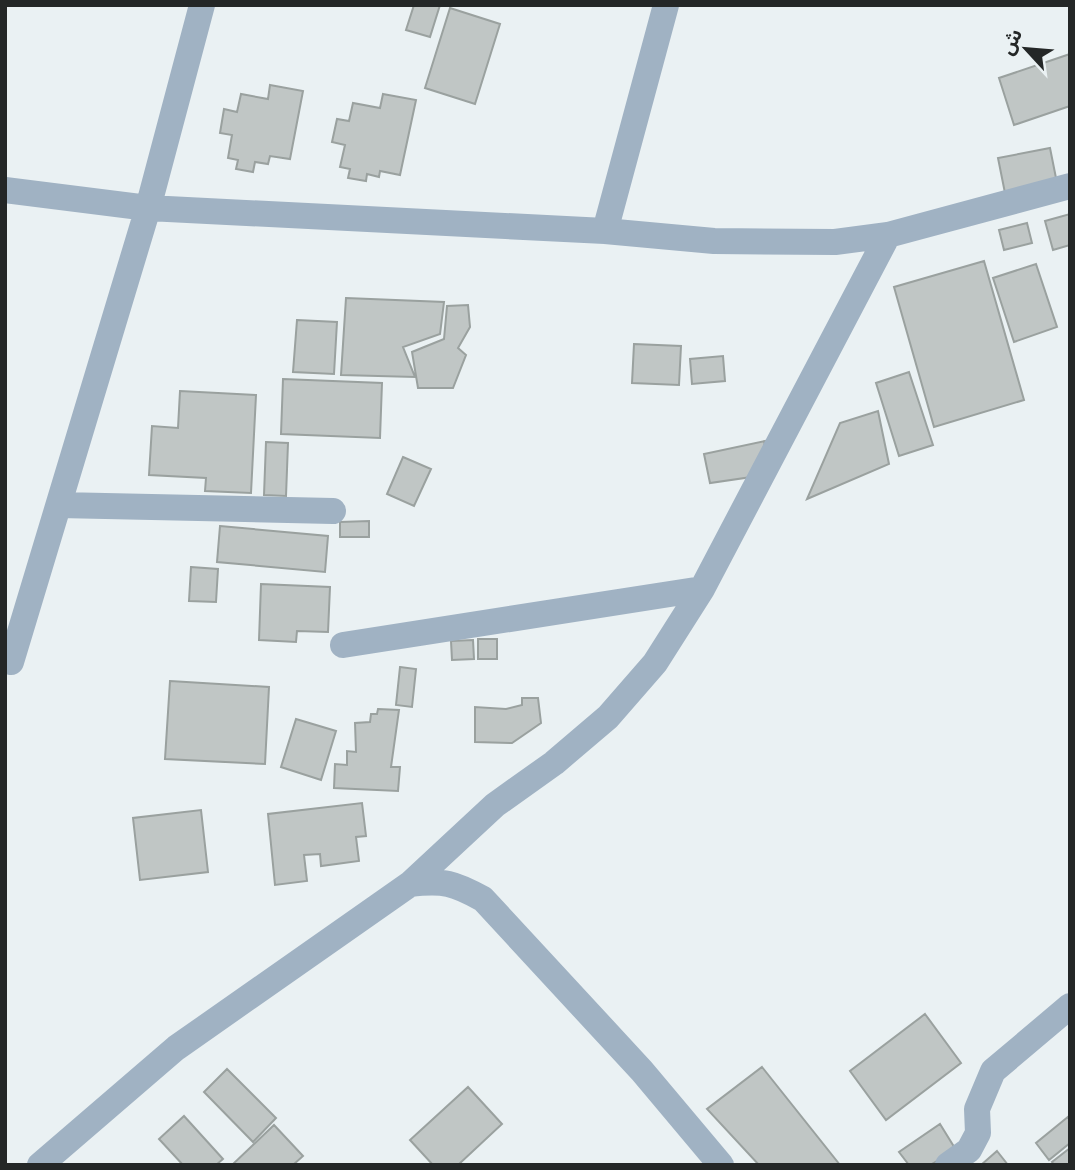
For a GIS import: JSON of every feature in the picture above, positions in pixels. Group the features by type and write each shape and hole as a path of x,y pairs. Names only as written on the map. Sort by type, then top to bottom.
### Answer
{"street":[{"path":"11,662 148,208 202,5"},
{"path":"606,231 666,5"},
{"path":"5,190 148,208 606,231 714,241 835,242 888,235 1070,186"},
{"path":"40,1165 176,1048 410,884 495,804 554,763 608,717 655,663 702,589 888,235"},
{"path":"59,505 333,511"},
{"path":"342,645 702,589"},
{"path":"410,884 454,883 483,899 642,1071 722,1165"},
{"path":"948,1165 969,1150 978,1133 978,1110 993,1071 1070,1006"}],"building":[{"path":"414,5 440,5 430,37 406,30"},
{"path":"450,8 500,24 475,104 425,88"},
{"path":"1070,54 1070,106 1014,125 999,78"},
{"path":"270,85 303,91 290,159 270,156 268,164 255,162 253,172 236,169 238,160 228,158 232,135 220,133 224,109 237,112 241,94 268,99"},
{"path":"383,94 416,100 400,175 380,171 379,177 367,174 366,181 348,178 350,169 340,167 345,145 332,142 337,119 349,121 353,103 380,108"},
{"path":"1050,148 1058,188 1006,198 998,158"},
{"path":"1070,214 1070,245 1053,250 1045,221"},
{"path":"1027,223 1032,243 1004,250 999,230"},
{"path":"984,261 1024,400 934,427 894,287"},
{"path":"1036,264 1057,327 1014,342 993,278"},
{"path":"346,298 444,302 440,334 403,347 415,377 341,375"},
{"path":"468,305 470,327 458,348 466,355 453,388 418,388 412,352 444,339 447,306"},
{"path":"297,320 337,322 334,374 293,372"},
{"path":"634,344 681,346 679,385 632,383"},
{"path":"723,356 725,381 692,384 690,359"},
{"path":"909,372 933,445 899,456 876,383"},
{"path":"283,379 382,383 380,438 281,434"},
{"path":"180,391 256,395 251,493 205,491 206,478 149,475 152,426 178,428"},
{"path":"878,411 889,464 807,499 840,423"},
{"path":"765,441 758,476 710,483 704,454"},
{"path":"266,442 288,443 286,496 264,495"},
{"path":"403,457 431,469 414,506 387,494"},
{"path":"369,521 369,537 340,537 340,522"},
{"path":"220,526 328,536 325,572 217,562"},
{"path":"191,567 218,569 216,602 189,601"},
{"path":"261,584 330,587 328,632 297,631 296,642 259,640"},
{"path":"478,639 497,639 497,659 478,659"},
{"path":"473,640 474,659 452,660 451,641"},
{"path":"400,667 416,669 412,707 396,705"},
{"path":"170,681 269,687 265,764 165,759"},
{"path":"522,698 538,698 541,723 512,743 475,742 475,707 506,709 522,705"},
{"path":"378,709 399,710 391,767 400,767 398,791 334,788 335,764 347,765 347,751 356,752 355,723 370,722 371,714 377,714"},
{"path":"296,719 336,731 321,780 281,767"},
{"path":"362,803 366,836 356,837 359,861 321,866 320,854 304,855 307,881 275,885 268,814"},
{"path":"201,810 208,872 140,880 133,818"},
{"path":"925,1014 961,1063 886,1120 850,1071"},
{"path":"762,1067 840,1165 759,1165 707,1109"},
{"path":"227,1069 276,1118 253,1142 204,1092"},
{"path":"468,1087 502,1124 458,1165 433,1165 410,1140"},
{"path":"184,1116 223,1159 216,1165 183,1165 159,1139"},
{"path":"1069,1116 1070,1143 1049,1160 1036,1143"},
{"path":"940,1124 956,1150 930,1165 909,1165 899,1152"},
{"path":"274,1125 303,1156 293,1165 232,1165"},
{"path":"1070,1148 1070,1165 1054,1165 1052,1162"},
{"path":"997,1151 1008,1165 981,1165"}]}
